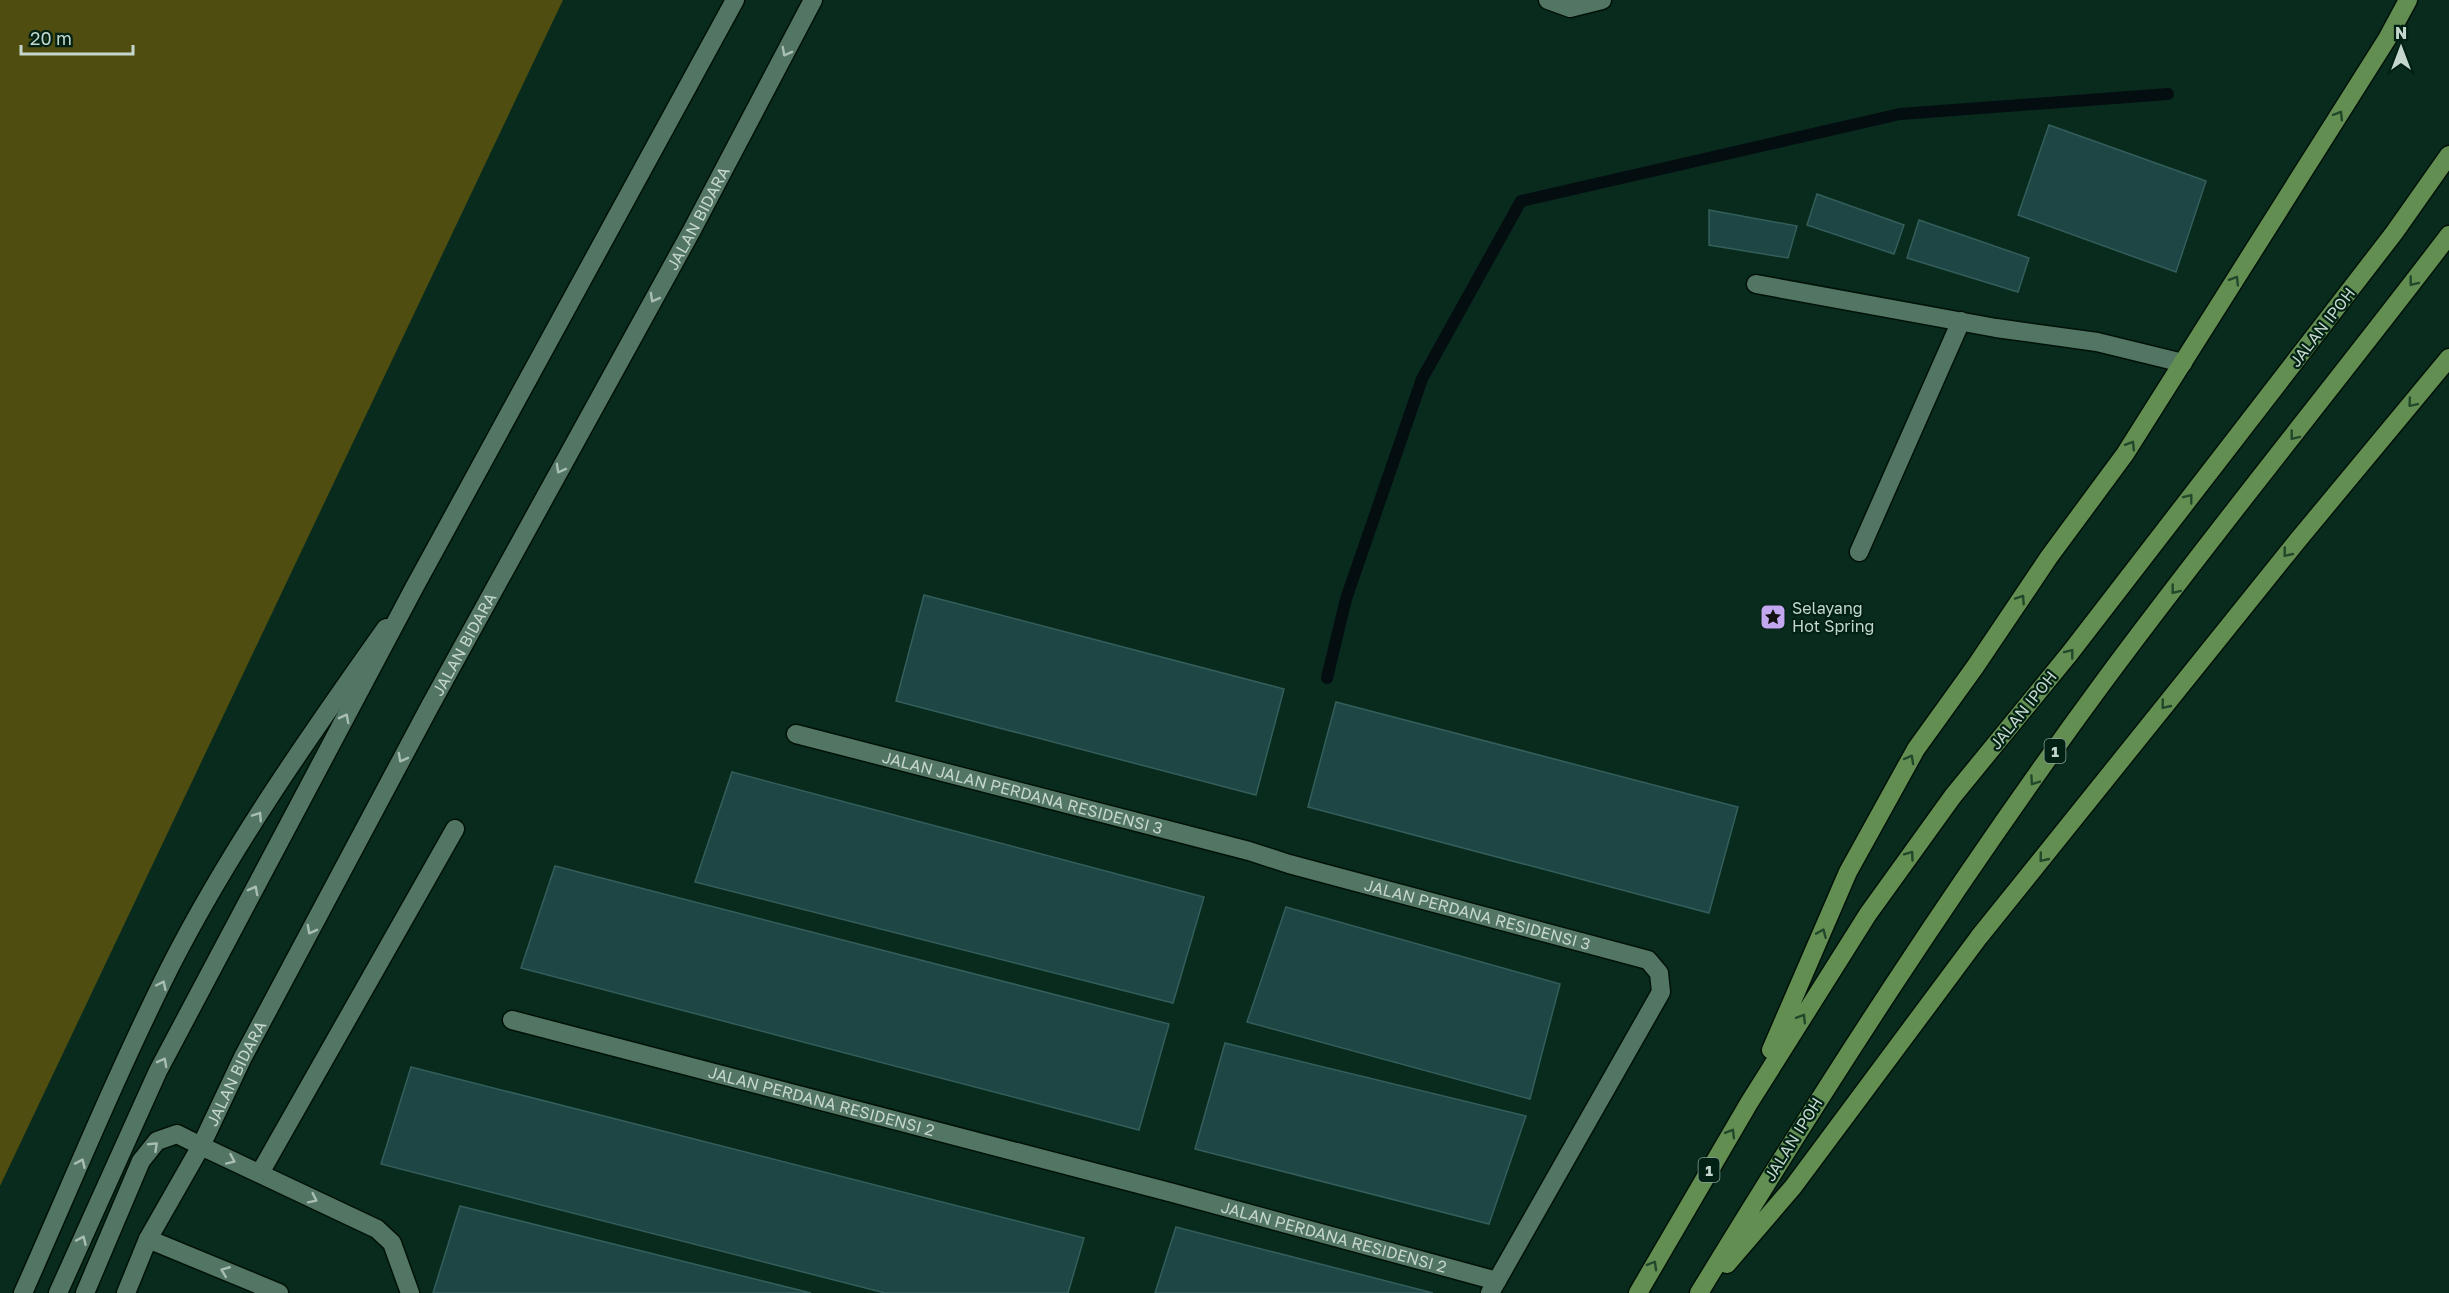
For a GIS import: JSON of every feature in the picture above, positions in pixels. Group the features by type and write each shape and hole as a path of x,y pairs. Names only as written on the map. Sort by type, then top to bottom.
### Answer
{"highway":[{"path":"1749,1103 1848,872 1916,749 1975,667 2049,557 2125,454 2387,39 2408,0"},
{"name":"JALAN IPOH","path":"1638,1293 1749,1103 1868,914 1953,795 2077,644 2394,233 2449,154"},
{"name":"JALAN IPOH","path":"1701,1293 1819,1097 1865,1031 1916,948 2102,684 2449,236"},
{"path":"1701,1293 1793,1187 1993,920 2298,540 2449,358"}],"street":[{"path":"58,1293 158,1071 414,588 735,0"},
{"name":"JALAN BIDARA","path":"126,1293 148,1239 201,1146 243,1057 424,716 692,230 813,0"},
{"path":"1548,0 1570,8 1602,0"},
{"path":"1756,284 1961,321 2097,342 2183,363"},
{"path":"1859,552 1961,321"},
{"path":"23,1293 169,969 236,849 306,742 414,588"},
{"name":"JALAN JALAN PERDANA RESIDENSI 3","path":"796,734 1249,851 1289,864"},
{"path":"261,1173 455,829"},
{"name":"JALAN PERDANA RESIDENSI 3","path":"1289,864 1648,960 1659,973 1661,992 1494,1287"},
{"name":"JALAN PERDANA RESIDENSI 2","path":"512,1020 1173,1193 1494,1287"},
{"path":"85,1293 141,1161 157,1141 177,1134 377,1229 393,1243 410,1293"},
{"path":"148,1239 279,1293"}],"shaded area":[{"path":"0,0 563,0 0,1186"}],"building":[{"path":"2049,125 2206,181 2176,272 2018,215"},
{"path":"1817,194 1904,225 1894,254 1807,225"},
{"path":"1709,210 1797,226 1788,258 1709,245"},
{"path":"1919,220 2029,258 2018,292 1907,258"},
{"path":"924,595 1284,689 1256,795 896,701"},
{"path":"1336,702 1738,807 1709,913 1308,807"},
{"path":"732,772 1204,897 1173,1003 695,882"},
{"path":"555,866 1169,1024 1139,1130 521,968"},
{"path":"1286,907 1560,984 1530,1099 1247,1022"},
{"path":"1225,1043 1526,1116 1489,1224 1195,1149"},
{"path":"411,1067 1084,1238 1068,1293 885,1293 381,1164"},
{"path":"460,1206 811,1293 433,1293"},
{"path":"1176,1227 1433,1293 1155,1293"}],"waterway":[{"path":"1327,678 1346,599 1422,379 1521,201 1900,114 2168,94"}],"place":[{"name":"Selayang Hot Spring","path":"1773,617"}]}
